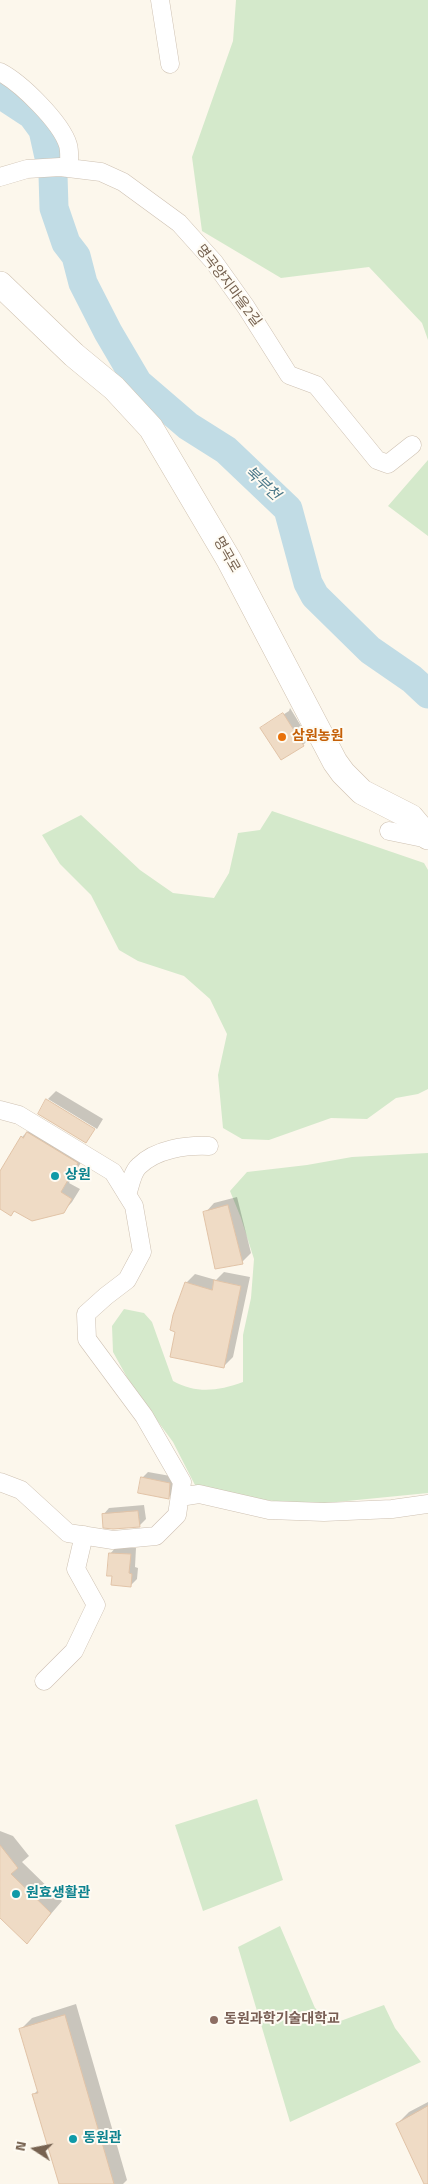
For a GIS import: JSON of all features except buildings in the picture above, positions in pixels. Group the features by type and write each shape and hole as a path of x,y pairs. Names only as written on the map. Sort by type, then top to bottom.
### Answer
{"main road":[{"name":"명곡로","path":"0,284 74,355 114,388 150,428 230,560 335,762 362,792 411,817 428,838"}],"street":[{"path":"160,0 170,64"},
{"path":"0,72 27,90 63,134 69,147 69,168"},
{"name":"명곡양지마을2길","path":"0,177 27,169 69,168 101,172 123,182 179,223 214,262 246,307 289,375 316,385 377,460 388,464 412,445"},
{"path":"389,831 428,838"},
{"path":"0,1110 19,1115 113,1172 134,1206 142,1252 128,1280 86,1314 87,1339 144,1416 182,1482 177,1515 156,1536 113,1540 68,1533 22,1490 0,1482"},
{"path":"127,1195 137,1167 159,1152 193,1145 209,1146"},
{"path":"180,1497 199,1494 268,1510 324,1512 392,1509 428,1504"},
{"path":"44,1681 74,1651 96,1605 76,1569 84,1535"}],"green space":[{"path":"236,0 428,0 428,340 422,323 369,267 281,278 202,231 192,157 233,41"},
{"path":"428,460 428,536 388,506"},
{"path":"272,811 424,863 428,870 428,1089 418,1094 396,1098 367,1119 331,1118 269,1140 242,1139 223,1128 218,1075 227,1034 210,999 184,976 138,961 119,950 91,895 60,864 42,835 81,815 140,870 173,893 214,898 229,873 238,833 260,830"},
{"path":"428,1153 428,1493 306,1505 234,1496 196,1487 173,1442 133,1388 113,1352 112,1326 124,1309 144,1313 152,1322 173,1381 182,1385 208,1390 243,1382 243,1335 251,1298 254,1259 230,1191 247,1172 307,1165 352,1157"},
{"path":"257,1799 283,1880 203,1911 175,1825"},
{"path":"280,1926 315,2008 335,2023 384,2005 395,2028 421,2062 290,2122 238,1947"}],"waterway":[{"name":"북부천","path":"0,94 32,115 43,130 53,175 54,208 66,243 76,256 83,283 108,332 138,383 188,426 226,450 288,509 308,583 315,596 370,650 412,679 428,694"}],"place":[{"name":"삼원농원","path":"282,737"},
{"name":"상원","path":"55,1176"},
{"name":"원효생활관","path":"16,1894"},
{"name":"동원과학기술대학교","path":"214,2020"},
{"name":"동원관","path":"73,2139"}]}
